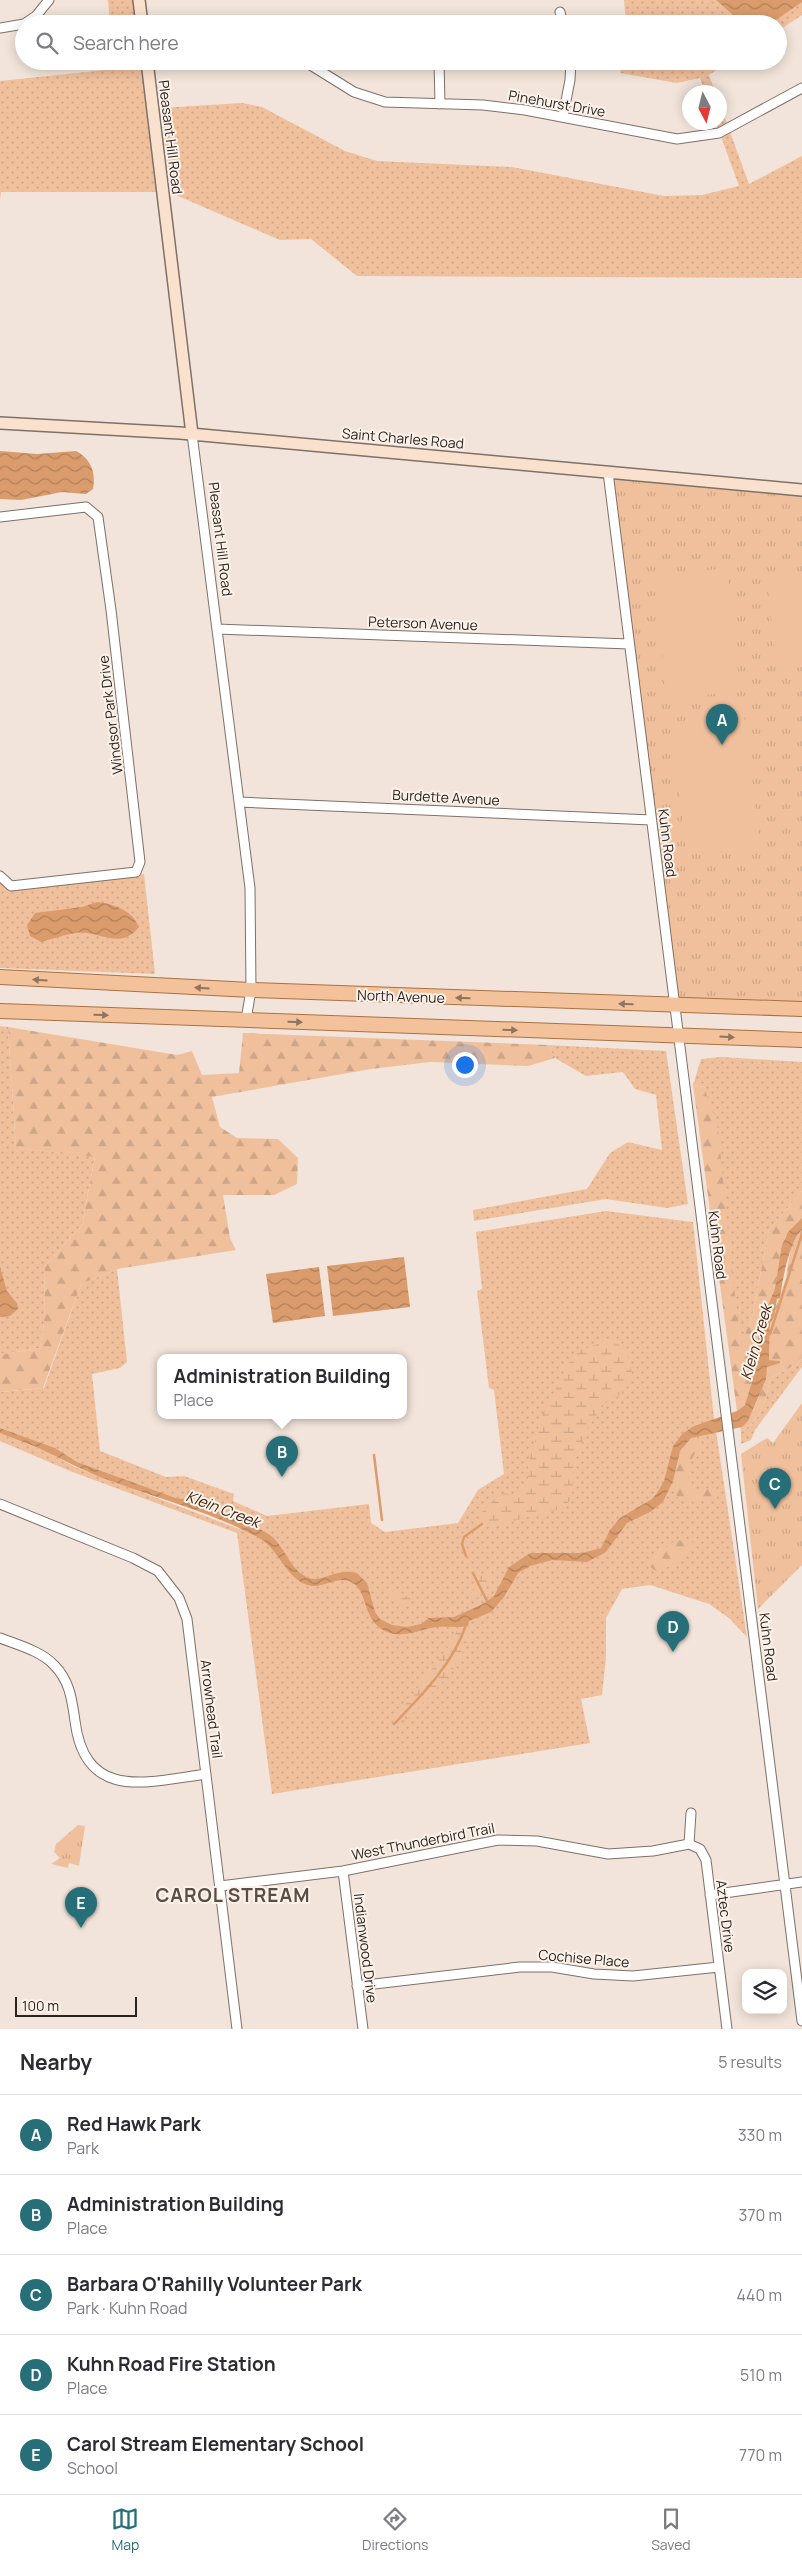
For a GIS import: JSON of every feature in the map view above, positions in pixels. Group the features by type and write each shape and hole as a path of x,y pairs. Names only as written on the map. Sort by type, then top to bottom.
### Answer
{"main road":[{"name":"North Avenue","path":"0,978 251,990 802,1009"},
{"path":"0,1011 678,1034 802,1040"}],"street":[{"path":"37,15 49,0"},
{"path":"139,0 141,15"},
{"path":"0,28 15,26"},
{"name":"Pleasant Hill Road","path":"147,70 250,888 251,990 246,1020"},
{"name":"Pinehurst Drive","path":"318,70 343,86 369,98 397,104 483,105 563,116 663,138 691,139 710,136 732,128 802,88"},
{"path":"439,70 440,104"},
{"path":"563,116 571,70"},
{"name":"Saint Charles Road","path":"0,423 192,434 802,490"},
{"name":"Kuhn Road","path":"608,472 802,2021"},
{"name":"Windsor Park Drive","path":"0,517 86,507 98,517 111,610 140,862 136,872 11,886 0,876"},
{"name":"Peterson Avenue","path":"217,629 629,644"},
{"name":"Burdette Avenue","path":"239,802 651,820"},
{"name":"Arrowhead Trail","path":"0,1504 133,1558 158,1571 172,1587 187,1619 237,2029"},
{"path":"0,1638 44,1656 64,1676 71,1695 76,1736 82,1750 95,1769 119,1781 132,1784 206,1774"},
{"path":"689,1844 690,1813"},
{"name":"West Thunderbird Trail","path":"220,1886 343,1871 498,1840 537,1841 608,1854 646,1852 689,1844"},
{"name":"Aztec Drive","path":"689,1844 697,1847 705,1857 726,2029"},
{"name":"Indianwood Drive","path":"343,1871 363,2029"},
{"path":"710,1895 802,1882"},
{"name":"Cochise Place","path":"358,1986 520,1967 552,1967 633,1976 719,1967"}],"green space":[{"path":"108,0 136,0 138,15 109,15"},
{"path":"624,0 802,0 802,15 787,25 787,15 625,15"},
{"path":"105,70 144,70 159,192 1,192 0,200 0,81"},
{"path":"620,70 716,70 709,75 713,85 702,85 700,78 677,83 620,73"},
{"path":"242,103 262,107 345,151 377,161 512,167 664,196 702,195 739,186 719,130 727,130 727,123 749,184 802,156 802,278 357,276 311,239 280,240 171,193 161,108"},
{"path":"607,471 802,489 802,1006 676,1001"},
{"path":"727,568 740,691 667,699 654,576"},
{"path":"802,577 802,667 777,670 767,581"},
{"path":"744,714 760,844 687,854 671,723"},
{"path":"144,874 155,974 0,968 0,880 12,889"},
{"path":"0,1026 8,1027 16,1148 95,1156 82,1225 45,1266 44,1323 40,1348 3,1354 0,1352 0,1317 10,1315 17,1303 7,1291 0,1266"},
{"path":"8,1027 177,1055 192,1051 202,1075 239,1073 243,1033 548,1045 555,1058 528,1066 430,1062 371,1069 212,1097 220,1127 237,1138 278,1139 298,1158 297,1184 274,1195 223,1195 230,1238 236,1250 117,1269 81,1284 43,1388 0,1392 0,1352 3,1354 40,1348 44,1323 45,1266 82,1225 95,1157 16,1148"},
{"path":"548,1045 666,1051 688,1204 667,1208 606,1199 474,1221 473,1210 587,1189 610,1153 628,1142 662,1150 656,1095 635,1089 623,1072 586,1076 555,1058"},
{"path":"721,1057 802,1062 802,1191 769,1230 752,1317 741,1345 704,1087 693,1085 701,1059"},
{"path":"693,1085 704,1087 718,1128 741,1344 752,1317 769,1230 802,1191 802,1218 785,1237 775,1288 759,1328 760,1355 749,1396 745,1405 737,1411"},
{"path":"606,1211 693,1222 714,1418 747,1637 729,1618 709,1604 650,1585 622,1589 606,1618 606,1658 602,1695 581,1699 590,1743 272,1794 237,1533 70,1471 0,1441 0,1433 48,1452 75,1467 239,1529 244,1524 194,1503 188,1494 186,1499 176,1498 77,1462 54,1448 0,1428 0,1392 44,1388 81,1284 117,1269 127,1362 120,1368 92,1374 100,1451 166,1477 184,1476 234,1494 233,1501 267,1516 369,1504 371,1523 385,1532 458,1523 478,1490 504,1474 494,1390 489,1388 477,1291 482,1289 476,1232"},
{"path":"802,1230 802,1355 799,1363 770,1378 762,1409 754,1421 741,1431 740,1427 749,1417 757,1400 767,1367 780,1361 769,1360 770,1323 786,1278 791,1245 797,1233"},
{"path":"610,1339 623,1349 630,1363 632,1375 620,1395 609,1399 590,1423 574,1459 572,1499 560,1509 489,1527 482,1525 481,1513 501,1493 517,1495 528,1483 528,1464 541,1420 547,1403 561,1382 565,1368 579,1351"},
{"path":"802,1355 802,1367 755,1430 751,1440 741,1444 741,1431 754,1421 762,1409 770,1378 799,1363"},
{"path":"802,1403 802,1565 758,1609 741,1454 767,1438 773,1443"},
{"path":"696,1435 700,1446 693,1456 690,1466 689,1490 716,1488 717,1498 698,1502 679,1501 674,1483 677,1461 682,1448 690,1438"},
{"path":"676,1540 696,1543 687,1554 659,1573 646,1564"},
{"path":"475,1574 489,1577 490,1580 485,1589 486,1593 478,1598 472,1597 471,1594 475,1585"},
{"path":"391,1591 402,1596 408,1596 411,1599 411,1603 403,1608 388,1596"},
{"path":"468,1626 468,1639 463,1652 444,1680 400,1726 393,1721 449,1646 459,1627"},
{"path":"78,1825 85,1826 79,1866 69,1863 68,1868 51,1864 60,1858 54,1852 56,1844"}],"water":[{"path":"716,0 802,0 802,2 783,15 732,14"},
{"path":"0,451 37,454 76,451 89,462 94,477 93,489 86,494 62,492 21,500 0,499"},
{"path":"97,902 110,904 122,909 132,916 139,927 124,938 116,939 75,933 41,942 30,936 27,925 35,913 82,907"},
{"path":"802,1218 802,1230 790,1251 780,1298 777,1299 774,1317 770,1323 769,1360 780,1361 780,1363 767,1367 766,1379 748,1421 742,1427 691,1438 680,1451 673,1481 663,1502 650,1512 627,1523 606,1552 587,1562 552,1560 530,1566 518,1573 504,1597 491,1612 469,1621 468,1626 432,1628 402,1634 390,1633 380,1628 374,1622 369,1615 361,1592 351,1582 340,1580 318,1586 307,1585 299,1581 287,1570 266,1543 242,1529 206,1514 97,1476 37,1447 0,1433 0,1428 55,1448 77,1462 176,1498 186,1499 188,1491 192,1490 195,1503 245,1522 270,1535 280,1545 292,1564 302,1575 314,1579 342,1572 357,1573 367,1583 375,1612 380,1619 392,1625 407,1627 421,1624 429,1618 454,1617 483,1604 494,1596 509,1567 530,1553 582,1553 601,1548 610,1530 620,1518 652,1499 657,1493 664,1481 673,1446 682,1434 694,1426 737,1411 745,1405 760,1355 757,1350 759,1328 775,1288 782,1245 788,1232"},
{"path":"404,1257 410,1307 333,1316 327,1266"},
{"path":"0,1266 7,1291 17,1303 18,1309 10,1316 0,1317"},
{"path":"319,1267 325,1316 273,1323 266,1274"}],"waterway":[{"name":"Klein Creek","path":"770,1334 802,1234"},
{"path":"374,1455 382,1520"},
{"path":"466,1556 462,1544 464,1537 482,1524"},
{"path":"473,1573 488,1603"},
{"path":"394,1724 426,1690 445,1666 466,1625"}],"place":[{"name":"Red Hawk Park","path":"722,745"},
{"name":"Administration Building","path":"282,1477"},
{"name":"Barbara O'Rahilly Volunteer Park","path":"775,1509"},
{"name":"Kuhn Road Fire Station","path":"673,1652"},
{"name":"Carol Stream Elementary School","path":"81,1928"}],"district":[{"name":"CAROL STREAM","path":"233,1895"}]}
